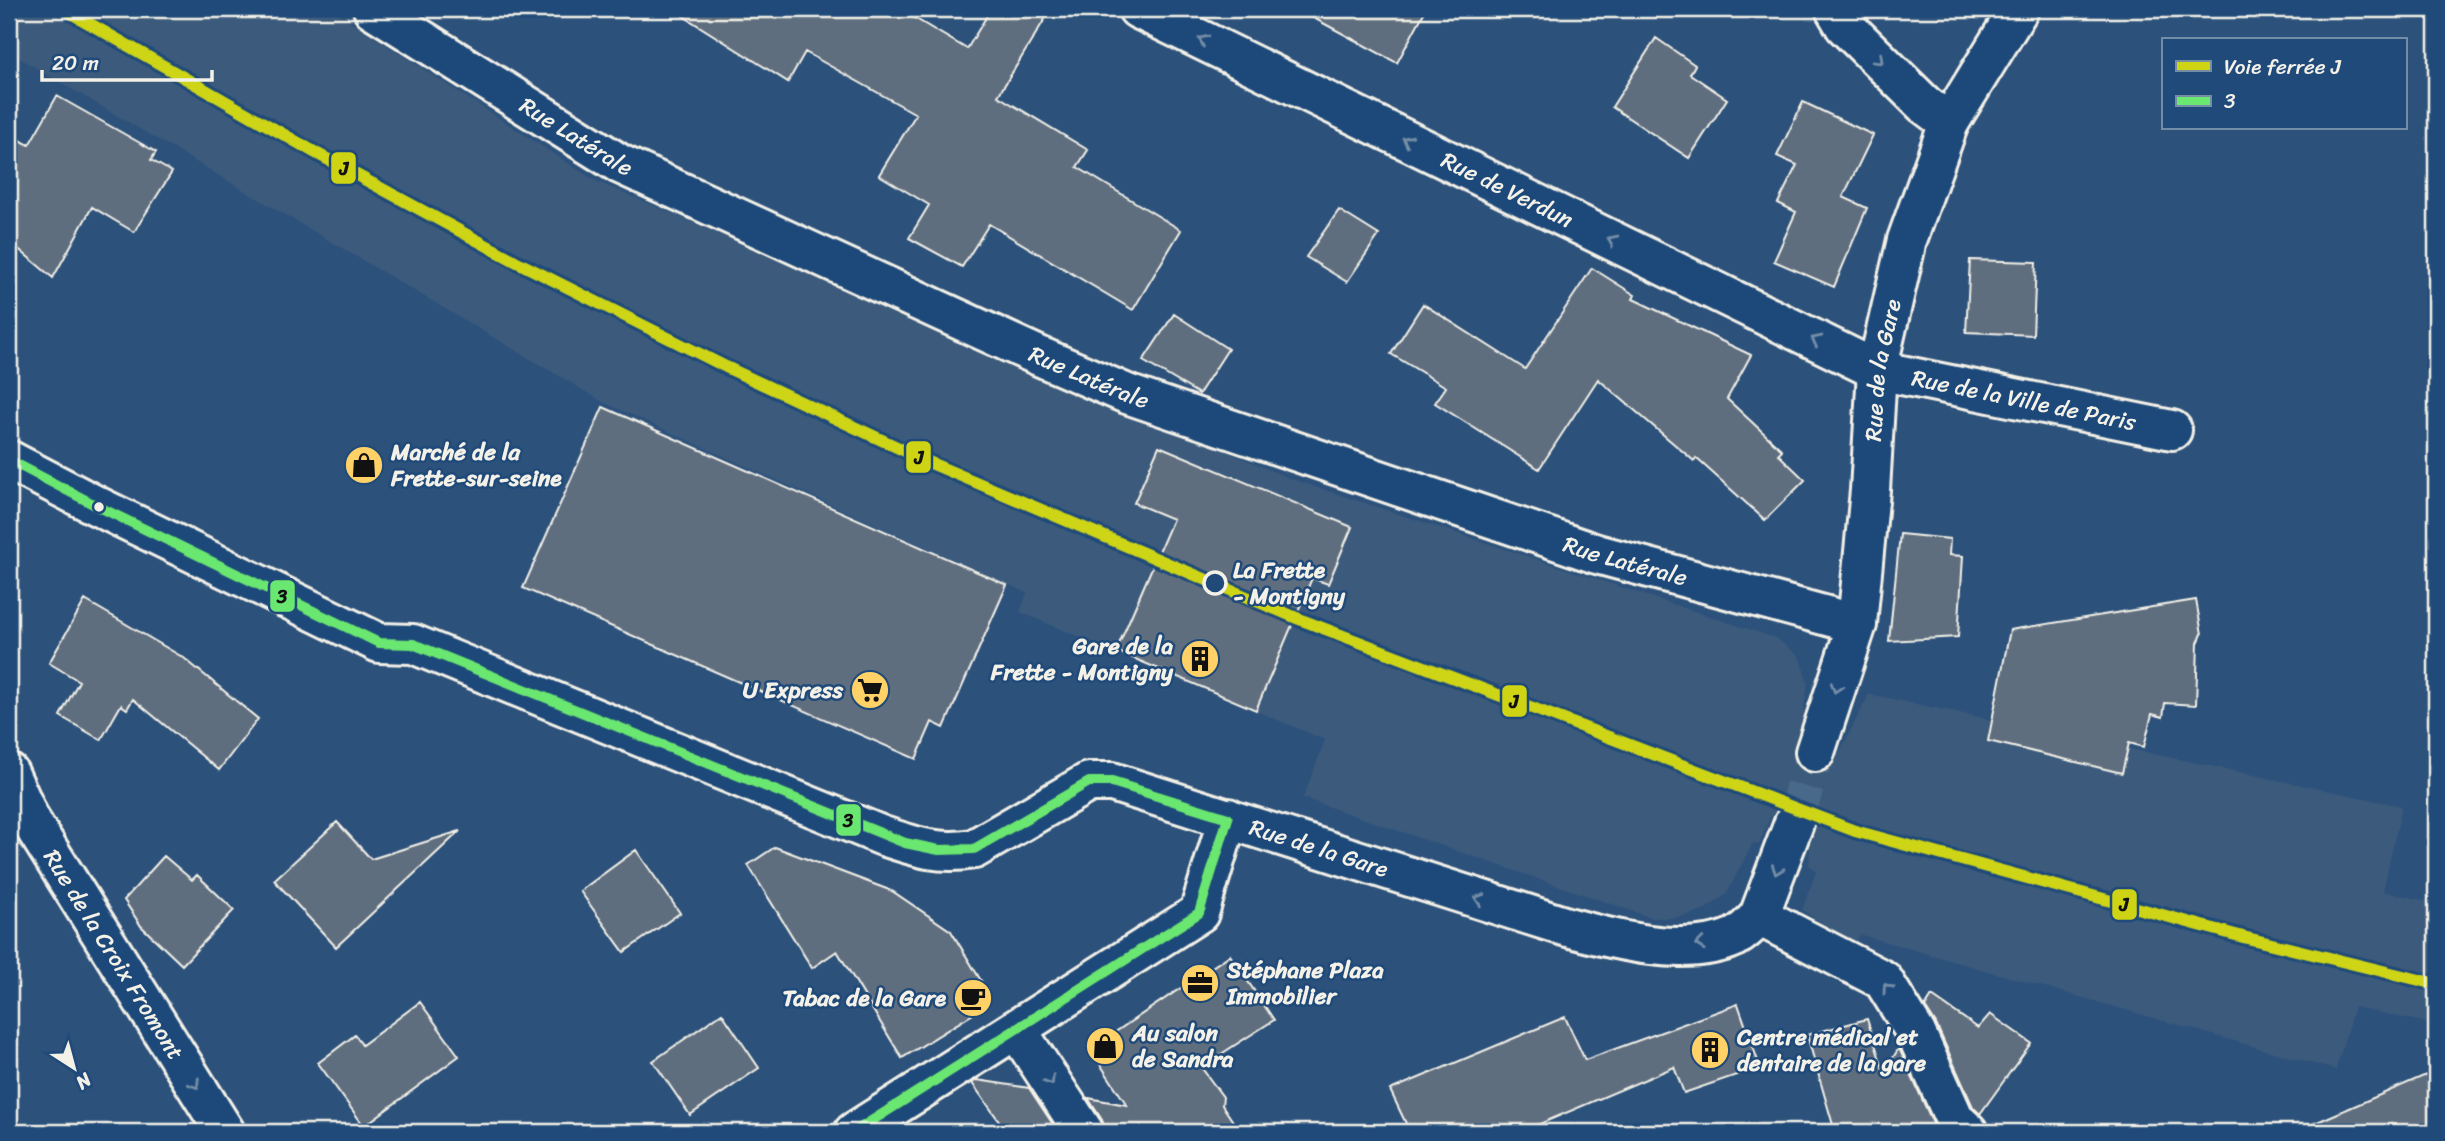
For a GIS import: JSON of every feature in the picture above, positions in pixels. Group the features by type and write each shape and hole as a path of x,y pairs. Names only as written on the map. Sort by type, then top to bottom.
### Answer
{"street":[{"name":"Rue Latérale","path":"373,9 620,164 1127,394 1597,554 1857,624"},
{"name":"Rue de Verdun","path":"1138,9 1877,370"},
{"path":"1835,9 1845,26 1925,105 1949,123"},
{"name":"Rue de la Gare","path":"1815,752 1857,624 1870,490 1877,370 1907,240 1949,123 2019,9"},
{"name":"Rue de la Ville de Paris","path":"1877,370 2172,430"},
{"path":"9,460 95,505 379,643 413,644 883,836 936,852 974,849 1089,782 1112,782 1227,818"},
{"name":"Rue de la Croix Fromont","path":"9,773 30,820 225,1132"},
{"name":"Rue de la Gare","path":"854,1132 1199,913 1227,818 1564,926 1640,944 1677,946 1721,941 1737,936 1759,916"},
{"path":"1794,823 1759,916 1883,980 1916,1033 1955,1120 1968,1132"},
{"path":"1017,1030 1084,1132"}],"shaded area":[{"path":"9,9 331,9 594,180 1289,478 1776,638 1799,656 1808,682 1799,744 1835,761 1869,694 2402,806 2383,891 2436,903 2436,1025 2354,1007 2336,1070 1861,935 1854,944 1802,910 1816,871 1809,865 1811,829 1771,816 1759,845 1753,843 1726,895 1703,911 1675,918 1652,918 1303,798 1325,740 1020,612 1027,593 603,402 24,61 9,50"}],"building":[{"path":"672,9 899,9 967,49 991,9 1051,9 998,96 1088,150 1077,167 1181,230 1133,310 989,224 962,267 909,238 929,205 879,175 916,114 805,52 788,82"},
{"path":"1297,9 1426,9 1397,63"},
{"path":"1656,38 1695,65 1690,74 1727,99 1689,158 1612,107"},
{"path":"57,96 156,152 151,160 172,172 134,232 92,207 53,278 9,241 9,134 29,145"},
{"path":"1803,102 1873,135 1843,197 1867,208 1834,287 1774,261 1796,212 1778,203 1797,165 1777,156"},
{"path":"1339,210 1379,235 1347,282 1306,257"},
{"path":"1970,260 2036,262 2033,335 1966,332"},
{"path":"1592,268 1635,295 1633,299 1751,355 1727,399 1782,450 1778,454 1805,480 1765,520 1696,458 1694,461 1598,379 1539,469 1435,403 1446,387 1391,354 1423,304 1525,369"},
{"path":"1174,314 1228,349 1199,394 1143,361"},
{"path":"603,407 1007,585 944,728 932,722 916,759 523,588"},
{"path":"1159,446 1352,527 1328,584 1312,578 1256,710 1116,651 1173,519 1134,503"},
{"path":"1900,534 1950,539 1949,555 1963,556 1958,637 1889,641"},
{"path":"85,600 184,658 258,719 219,770 133,699 127,709 121,705 101,740 60,716 79,681 49,663"},
{"path":"2196,600 2202,634 2198,643 2196,705 2165,703 2163,717 2152,714 2144,747 2129,743 2122,773 1988,741 2010,630"},
{"path":"337,822 371,859 460,831 336,947 274,880"},
{"path":"775,847 892,891 951,931 983,984 976,1012 902,1058 837,951 812,968 748,865"},
{"path":"636,850 680,913 624,952 580,891"},
{"path":"164,856 192,880 197,875 234,910 182,965 141,926 124,900"},
{"path":"1230,955 1274,1020 1201,1067 1223,1097 1222,1105 1240,1132 1145,1132 1141,1127 1141,1132 1106,1132 1088,1098 1127,1105 1090,1049"},
{"path":"1932,996 1978,1028 1990,1014 2031,1043 1980,1114 1973,1107 1936,1024 1925,1007"},
{"path":"420,1002 459,1056 364,1126 318,1063 355,1035 362,1045"},
{"path":"1738,1004 1760,1067 1684,1093 1674,1067 1521,1132 1410,1132 1390,1090 1565,1017 1585,1060"},
{"path":"722,1013 759,1068 690,1115 653,1061"},
{"path":"1867,1019 1884,1072 1899,1048 1937,1132 1835,1132 1807,1035"},
{"path":"2426,1075 2436,1099 2436,1132 2294,1132"},
{"path":"977,1080 1029,1088 1058,1132 1007,1132 972,1083"}],"tunnel":[{"path":"1794,823 1815,752"}],"rail line":[{"name":"J","path":"64,9 316,153 517,262 726,367 933,464 1299,619 1855,831 2243,937 2436,984"}],"transit line":[{"name":"3","path":"9,460 95,505 379,643 413,644 905,843 939,850 974,849 1089,782 1112,782 1228,818 1199,913 854,1132"}],"place":[{"name":"Marché de la Frette-sur-seine","path":"364,465"},
{"name":"La Frette - Montigny","path":"1215,583"},
{"name":"Gare de la Frette - Montigny","path":"1200,659"},
{"name":"U Express","path":"870,690"},
{"name":"Stéphane Plaza Immobilier","path":"1200,983"},
{"name":"Tabac de la Gare","path":"973,998"},
{"name":"Au salon de Sandra","path":"1105,1046"},
{"name":"Centre médical et dentaire de la gare","path":"1710,1050"}]}
